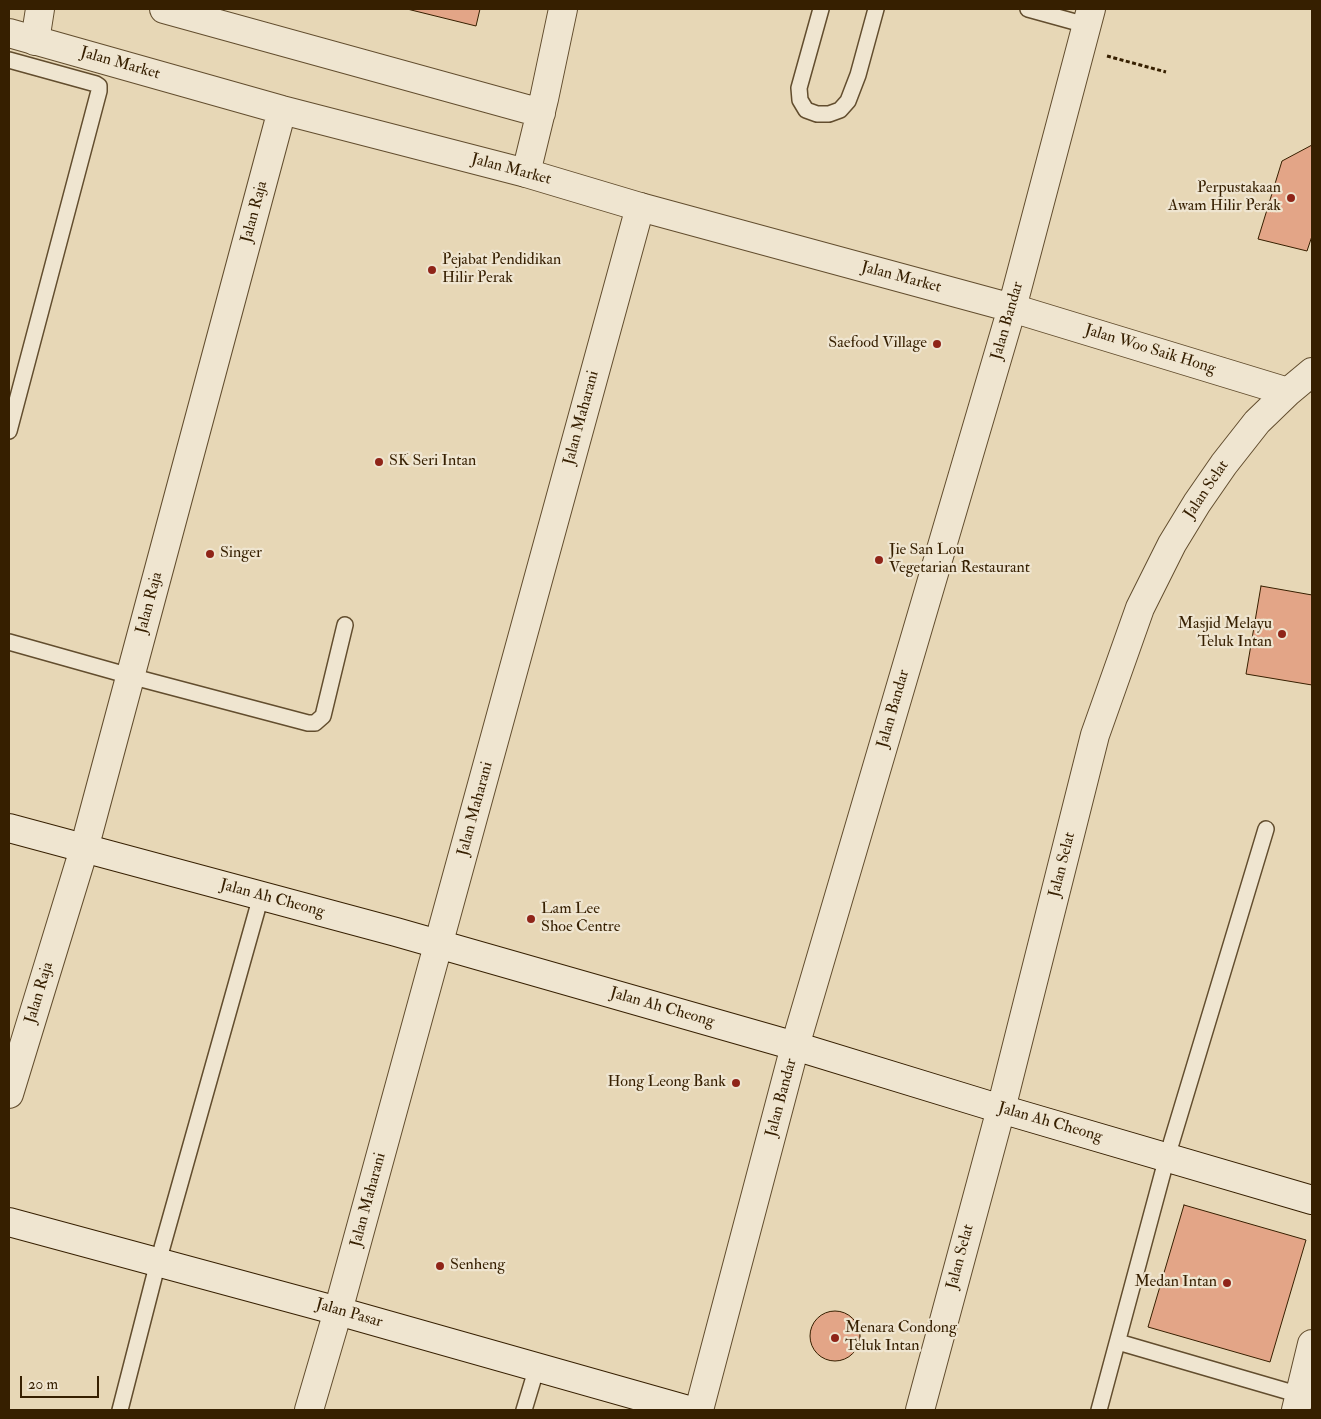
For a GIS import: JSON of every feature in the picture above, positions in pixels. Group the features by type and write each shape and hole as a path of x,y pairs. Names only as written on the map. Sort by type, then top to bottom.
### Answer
{"street":[{"path":"35,41 40,9"},
{"path":"164,9 541,113"},
{"path":"526,173 563,9"},
{"name":"Jalan Bandar","path":"699,1410 795,1046 1012,308 1086,27"},
{"name":"Jalan Market","path":"9,33 282,110 526,173 640,207 1012,308"},
{"name":"Jalan Raja","path":"9,1094 84,848 282,110"},
{"name":"Jalan Maharani","path":"309,1410 338,1311 640,207"},
{"name":"Jalan Woo Saik Hong","path":"1012,308 1288,392"},
{"name":"Jalan Selat","path":"920,1410 1002,1109 1095,735 1140,608 1166,555 1197,503 1224,464 1257,422 1312,372"},
{"name":"Jalan Ah Cheong","path":"9,828 438,945 795,1046 1312,1200"},
{"name":"Jalan Pasar","path":"9,1222 338,1311 688,1410"},
{"path":"1298,1402 1312,1344"}],"lane":[{"path":"821,9 799,88 800,100 806,110 817,114 829,114 840,110 848,101 858,75 876,9"},
{"path":"1028,9 1086,27"},
{"path":"9,60 99,86 9,431"},
{"path":"9,642 130,676 315,723 322,716 345,625"},
{"path":"1099,1410 1167,1158 1266,829"},
{"path":"120,1410 158,1262 261,896"},
{"path":"1118,1342 1298,1402"},
{"path":"524,1410 537,1367"}],"path":[{"path":"1086,27 1166,72"}],"building":[{"path":"407,9 480,9 476,26"},
{"name":"Perpustakaan Awam Hilir Perak","path":"1312,145 1312,236 1307,251 1258,239 1282,161"},
{"name":"Masjid Melayu Teluk Intan","path":"1261,586 1312,595 1312,685 1246,674"},
{"name":"Medan Intan","path":"1184,1205 1306,1240 1270,1362 1148,1327"},
{"name":"Menara Condong Teluk Intan","path":"830,1311 840,1311 853,1318 860,1331 860,1341 853,1354 840,1361 830,1361 821,1357 814,1350 810,1341 810,1331 814,1322 821,1315"}],"place":[{"name":"Perpustakaan Awam Hilir Perak","path":"1291,198"},
{"name":"Pejabat Pendidikan Hilir Perak","path":"432,270"},
{"name":"Saefood Village","path":"937,344"},
{"name":"SK Seri Intan","path":"379,462"},
{"name":"Singer","path":"210,554"},
{"name":"Jie San Lou Vegetarian Restaurant","path":"879,560"},
{"name":"Masjid Melayu Teluk Intan","path":"1282,634"},
{"name":"Lam Lee Shoe Centre","path":"531,919"},
{"name":"Hong Leong Bank","path":"736,1083"},
{"name":"Senheng","path":"440,1266"},
{"name":"Medan Intan","path":"1227,1283"},
{"name":"Menara Condong Teluk Intan","path":"835,1338"}]}
